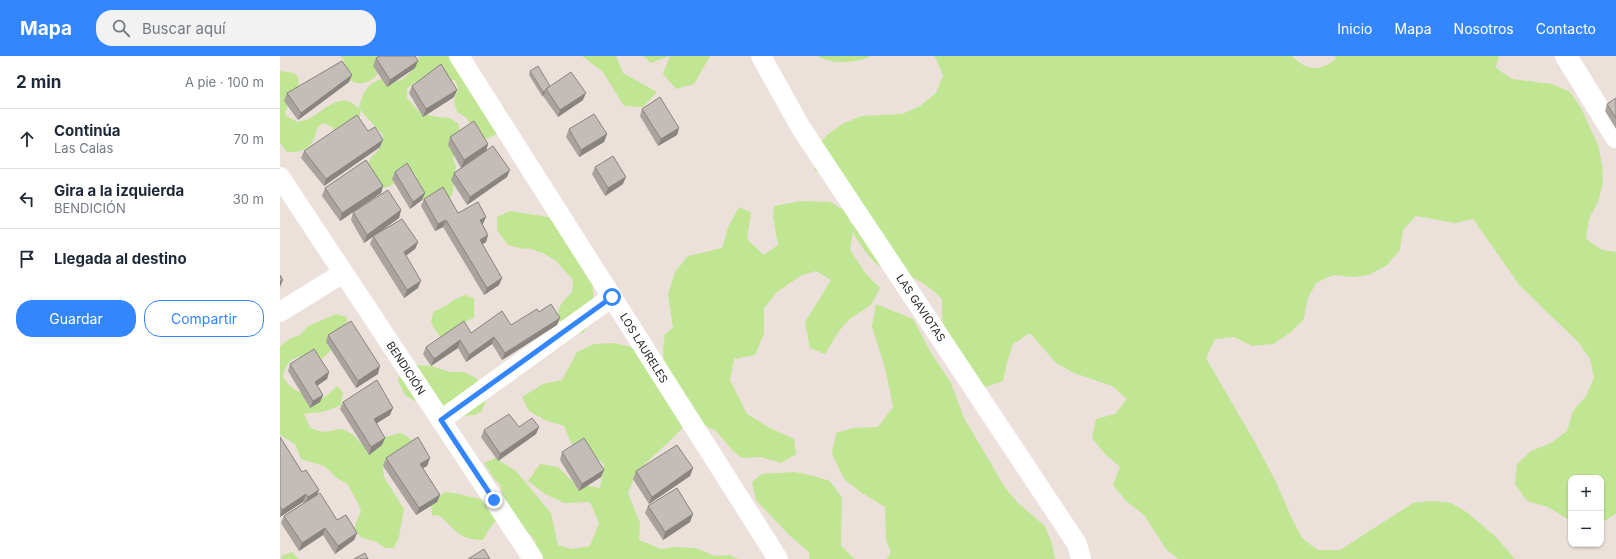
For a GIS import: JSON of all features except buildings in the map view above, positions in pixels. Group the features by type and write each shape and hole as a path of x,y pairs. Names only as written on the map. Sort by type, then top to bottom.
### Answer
{"street":[{"name":"LOS LAURELES","path":"459,56 778,559"},
{"name":"LAS GAVIOTAS","path":"761,56 801,128 1076,544 1081,559"},
{"path":"1566,56 1616,137"},
{"name":"BENDICIÓN","path":"280,177 533,559"},
{"path":"280,312 343,272"},
{"path":"441,420 612,297"}],"green space":[{"path":"341,56 382,56 382,63 380,70 372,80 360,83 353,82 347,78 344,61"},
{"path":"419,56 466,56 492,99 504,107 508,115 502,132 486,139 476,136 467,118 457,112 454,101 458,88 455,80 441,80 429,84 415,82 407,89 407,98 420,113 449,118 458,123 460,131 453,159 456,166 453,190 451,197 445,203 428,205 417,194 415,188 417,176 407,171 391,186 383,188 380,185 370,170 369,161 378,151 383,135 360,110 360,121 335,132 332,127 323,123 317,128 311,144 304,150 287,152 280,143 280,71 294,73 298,77 299,87 285,112 286,116 298,122 309,119 328,106 340,101 353,103 359,109 366,90 374,82 384,79 396,81 404,78 414,68"},
{"path":"582,56 616,56 623,73 657,92 643,107 624,106 603,72"},
{"path":"643,56 669,56 651,63"},
{"path":"670,56 710,56 694,84 676,89 663,74"},
{"path":"817,56 871,56 851,62 836,62"},
{"path":"933,56 1292,56 1303,65 1319,68 1336,59 1335,56 1499,56 1496,68 1512,79 1552,84 1570,92 1581,108 1598,145 1602,164 1603,183 1598,202 1589,219 1586,239 1602,250 1616,252 1616,514 1604,521 1604,475 1568,475 1568,519 1548,507 1527,501 1515,484 1517,464 1531,451 1551,443 1567,431 1573,411 1586,396 1594,378 1590,359 1579,343 1520,286 1473,219 1455,223 1416,216 1403,230 1400,250 1387,265 1369,275 1353,277 1333,275 1316,283 1307,300 1304,319 1290,333 1273,344 1252,346 1234,337 1215,339 1206,358 1256,444 1303,539 1318,550 1340,550 1413,503 1432,501 1451,503 1468,513 1497,538 1515,559 1178,559 1166,549 1144,515 1126,501 1113,485 1120,467 1105,454 1092,438 1096,419 1115,414 1127,399 1112,386 1074,373 1056,363 1030,333 1013,344 1003,381 986,387 967,375 955,358 942,320 942,299 918,280 882,268 878,265 866,252 853,232 850,250 866,274 880,288 871,305 851,318 839,331 825,354 810,348 805,322 831,280 816,271 802,275 777,292 764,308 764,334 755,355 734,359 730,380 747,414 770,428 794,439 796,454 781,463 760,457 742,458 733,451 716,431 688,417 664,373 663,347 665,334 673,328 668,294 675,272 688,256 722,248 729,225 739,207 751,213 747,239 764,255 778,245 773,217 774,206 802,201 830,202 847,212 851,225 856,201 815,170 814,150 827,135 844,123 862,116 902,114 920,106 936,93 943,75 935,57"},
{"path":"510,211 561,219 593,284 594,309 592,319 583,333 572,333 567,331 563,327 558,317 561,304 572,292 573,280 556,261 543,253 528,248 523,249 508,245 497,230 497,217"},
{"path":"465,295 474,298 474,318 459,324 457,335 443,341 431,321 434,311"},
{"path":"876,304 913,319 930,351 951,383 964,418 1006,489 1018,503 1045,526 1052,544 1055,559 887,559 891,552 886,540 885,507 862,493 844,479 832,454 836,433 853,428 878,427 893,407 885,368 872,327"},
{"path":"336,314 347,317 347,322 343,334 335,346 322,359 302,356 292,360 285,369 283,377 294,389 318,399 328,395 337,386 343,392 341,405 323,412 304,413 310,428 323,432 342,429 352,434 361,443 401,433 412,440 410,450 383,466 384,477 404,509 399,537 394,548 386,548 374,541 362,538 354,530 361,512 359,505 348,485 337,478 324,466 301,459 295,444 280,435 280,346 291,338 300,335 308,326"},
{"path":"615,343 634,348 685,425 637,471 628,493 640,523 639,540 661,549 675,547 696,548 715,556 729,555 738,559 540,559 535,541 506,505 500,485 484,463 495,458 516,471 551,513 558,545 572,549 590,546 599,523 590,502 564,503 545,494 528,481 540,464 558,467 575,484 600,488 604,464 591,454 571,443 564,426 545,420 529,411 522,397 543,384 562,380 577,352 594,344"},
{"path":"415,365 431,366 450,372 464,372 476,378 486,394 485,404 481,412 474,415 462,416 429,402 415,401 405,395 398,381 401,369"},
{"path":"795,472 830,481 842,498 841,546 855,559 809,559 809,552 789,535 756,500 752,482 762,474"},
{"path":"445,492 493,500 503,522 495,522 483,540 462,536 438,515 432,516 431,503"},
{"path":"292,552 299,559 282,559 281,556"}],"route":[{"path":"494,500 441,420 612,297"}]}
